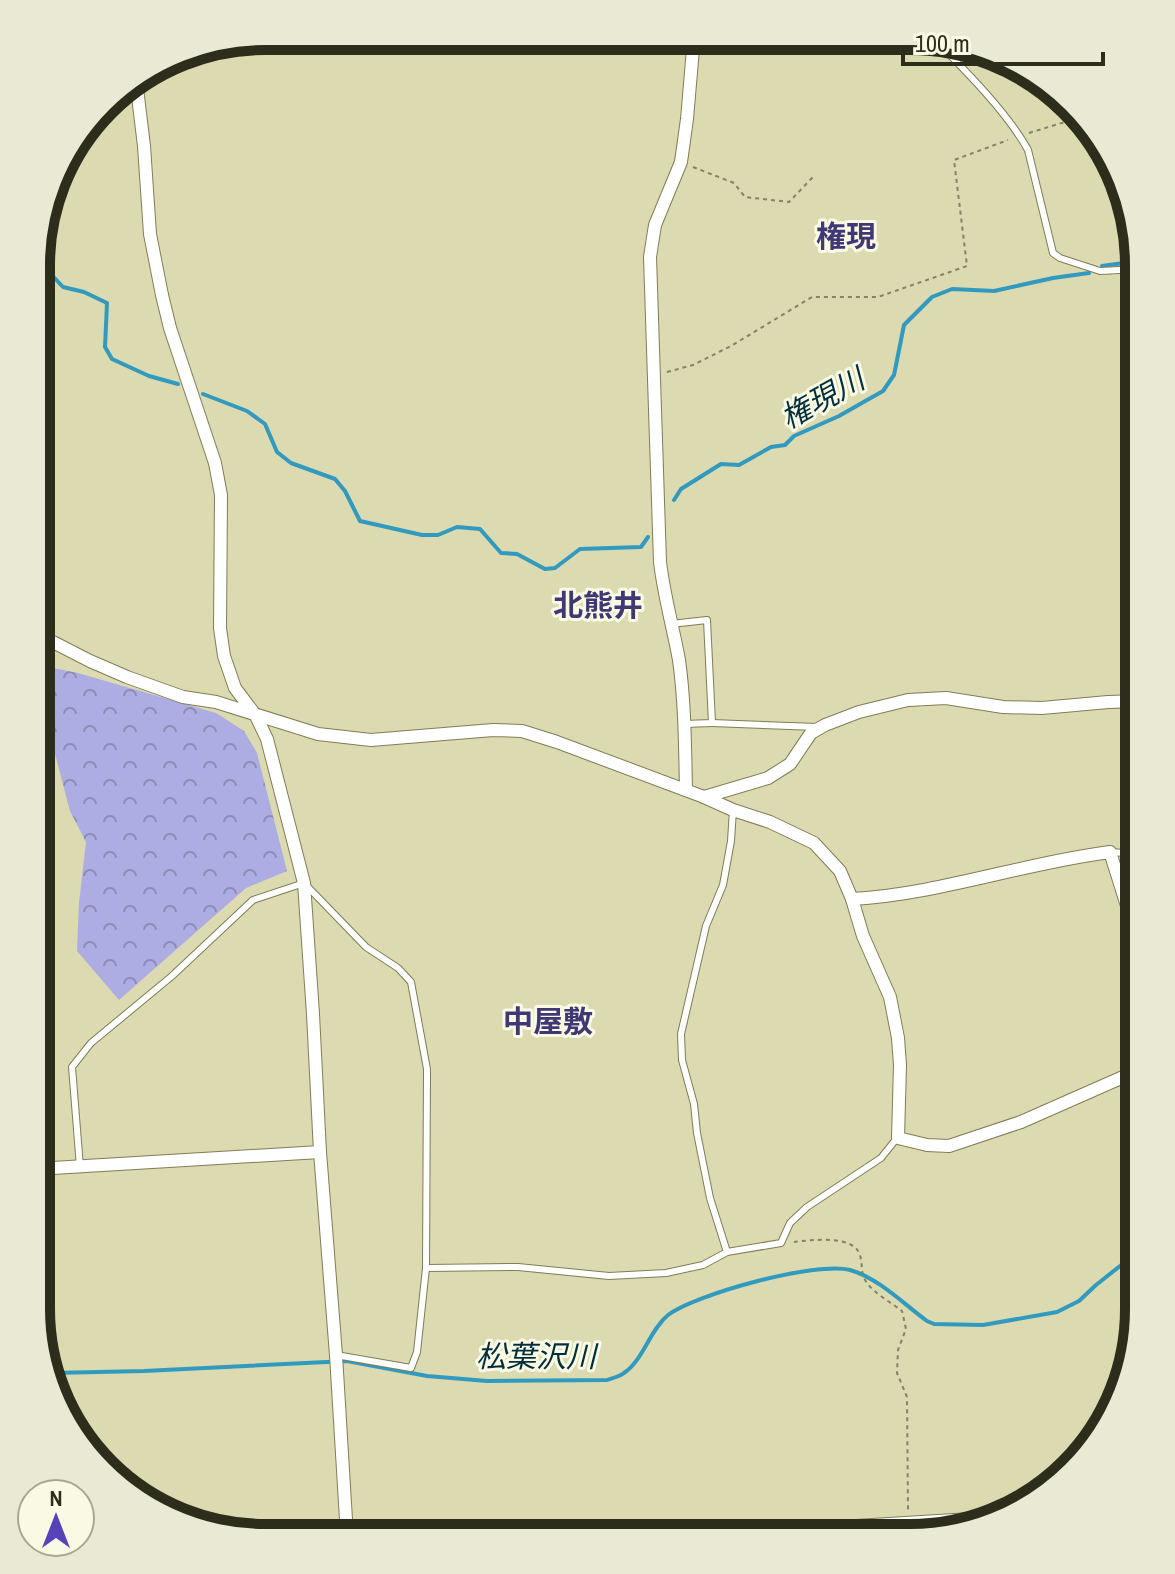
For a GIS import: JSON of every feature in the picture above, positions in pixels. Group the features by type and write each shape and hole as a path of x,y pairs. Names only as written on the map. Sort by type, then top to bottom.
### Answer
{"street":[{"path":"686,790 679,660 663,592 660,562 650,257 655,225 681,162 693,50"},
{"path":"137,92 150,234 162,295 215,463 221,495 220,628 224,656 235,688 256,716 267,739 304,883 346,1524"},
{"path":"50,641 127,677 183,697 216,702 318,734 371,740 493,730 522,731 770,822 814,843 840,871 863,936 890,997 900,1065 898,1138 927,1145 949,1146 1021,1122 1125,1076"},
{"path":"704,797 768,778 790,764 811,733 821,727 859,712 908,700 946,698 1003,707 1042,708 1125,701"},
{"path":"852,899 888,897 1068,858 1110,852 1125,900"},
{"path":"50,1168 320,1152"}],"lane":[{"path":"950,54 1020,136 1028,150 1053,253 1100,271 1125,270"},
{"path":"671,624 707,620 712,723"},
{"path":"684,724 821,727"},
{"path":"727,1252 710,1198 694,1104 682,1060 681,1034 706,926 723,885 733,810"},
{"path":"1110,852 1125,853"},
{"path":"80,1167 72,1067 91,1043 172,976 253,900 304,883 366,947 398,968 411,982 427,1069 426,1268 417,1352 411,1368 336,1355"},
{"path":"426,1268 518,1267 609,1276 666,1273 703,1265 727,1252 781,1243 790,1223 807,1207 881,1158 898,1138"}],"path":[{"path":"654,376 693,365 731,346 812,297 878,297 967,266 954,160 1069,121"},
{"path":"681,162 734,183 745,197 789,202 813,177"},
{"path":"781,1243 823,1239 851,1244 859,1252 861,1272 869,1286 902,1311 906,1329 898,1350 897,1373 907,1397 909,1524"}],"green space":[{"path":"53,668 216,713 244,731 257,753 287,871 246,888 119,1000 77,951 86,842 70,811 54,750"}],"waterway":[{"name":"権現川","path":"1102,266 1125,263"},
{"name":"権現川","path":"50,273 63,287 84,292 107,303 105,347 112,359 149,376 178,384"},
{"name":"権現川","path":"674,500 681,489 721,464 739,465 771,447 785,445 794,436 839,416 883,391 894,375 904,325 932,297 952,289 994,291 1089,273"},
{"name":"権現川","path":"203,394 247,411 265,424 277,452 291,463 335,479 345,491 360,521 422,535 438,535 457,527 480,529 501,553 517,554 545,569 555,568 580,549 641,547 648,537"},
{"name":"松葉沢川","path":"60,1373 347,1361 427,1376 487,1381 607,1380 620,1376 631,1367 668,1315 703,1298 757,1281 811,1270 850,1270 880,1285 934,1324 983,1325 1057,1312 1079,1301 1125,1262"}],"district":[{"name":"権現","path":"846,236"},
{"name":"北熊井","path":"598,605"},
{"name":"中屋敷","path":"548,1021"}]}
